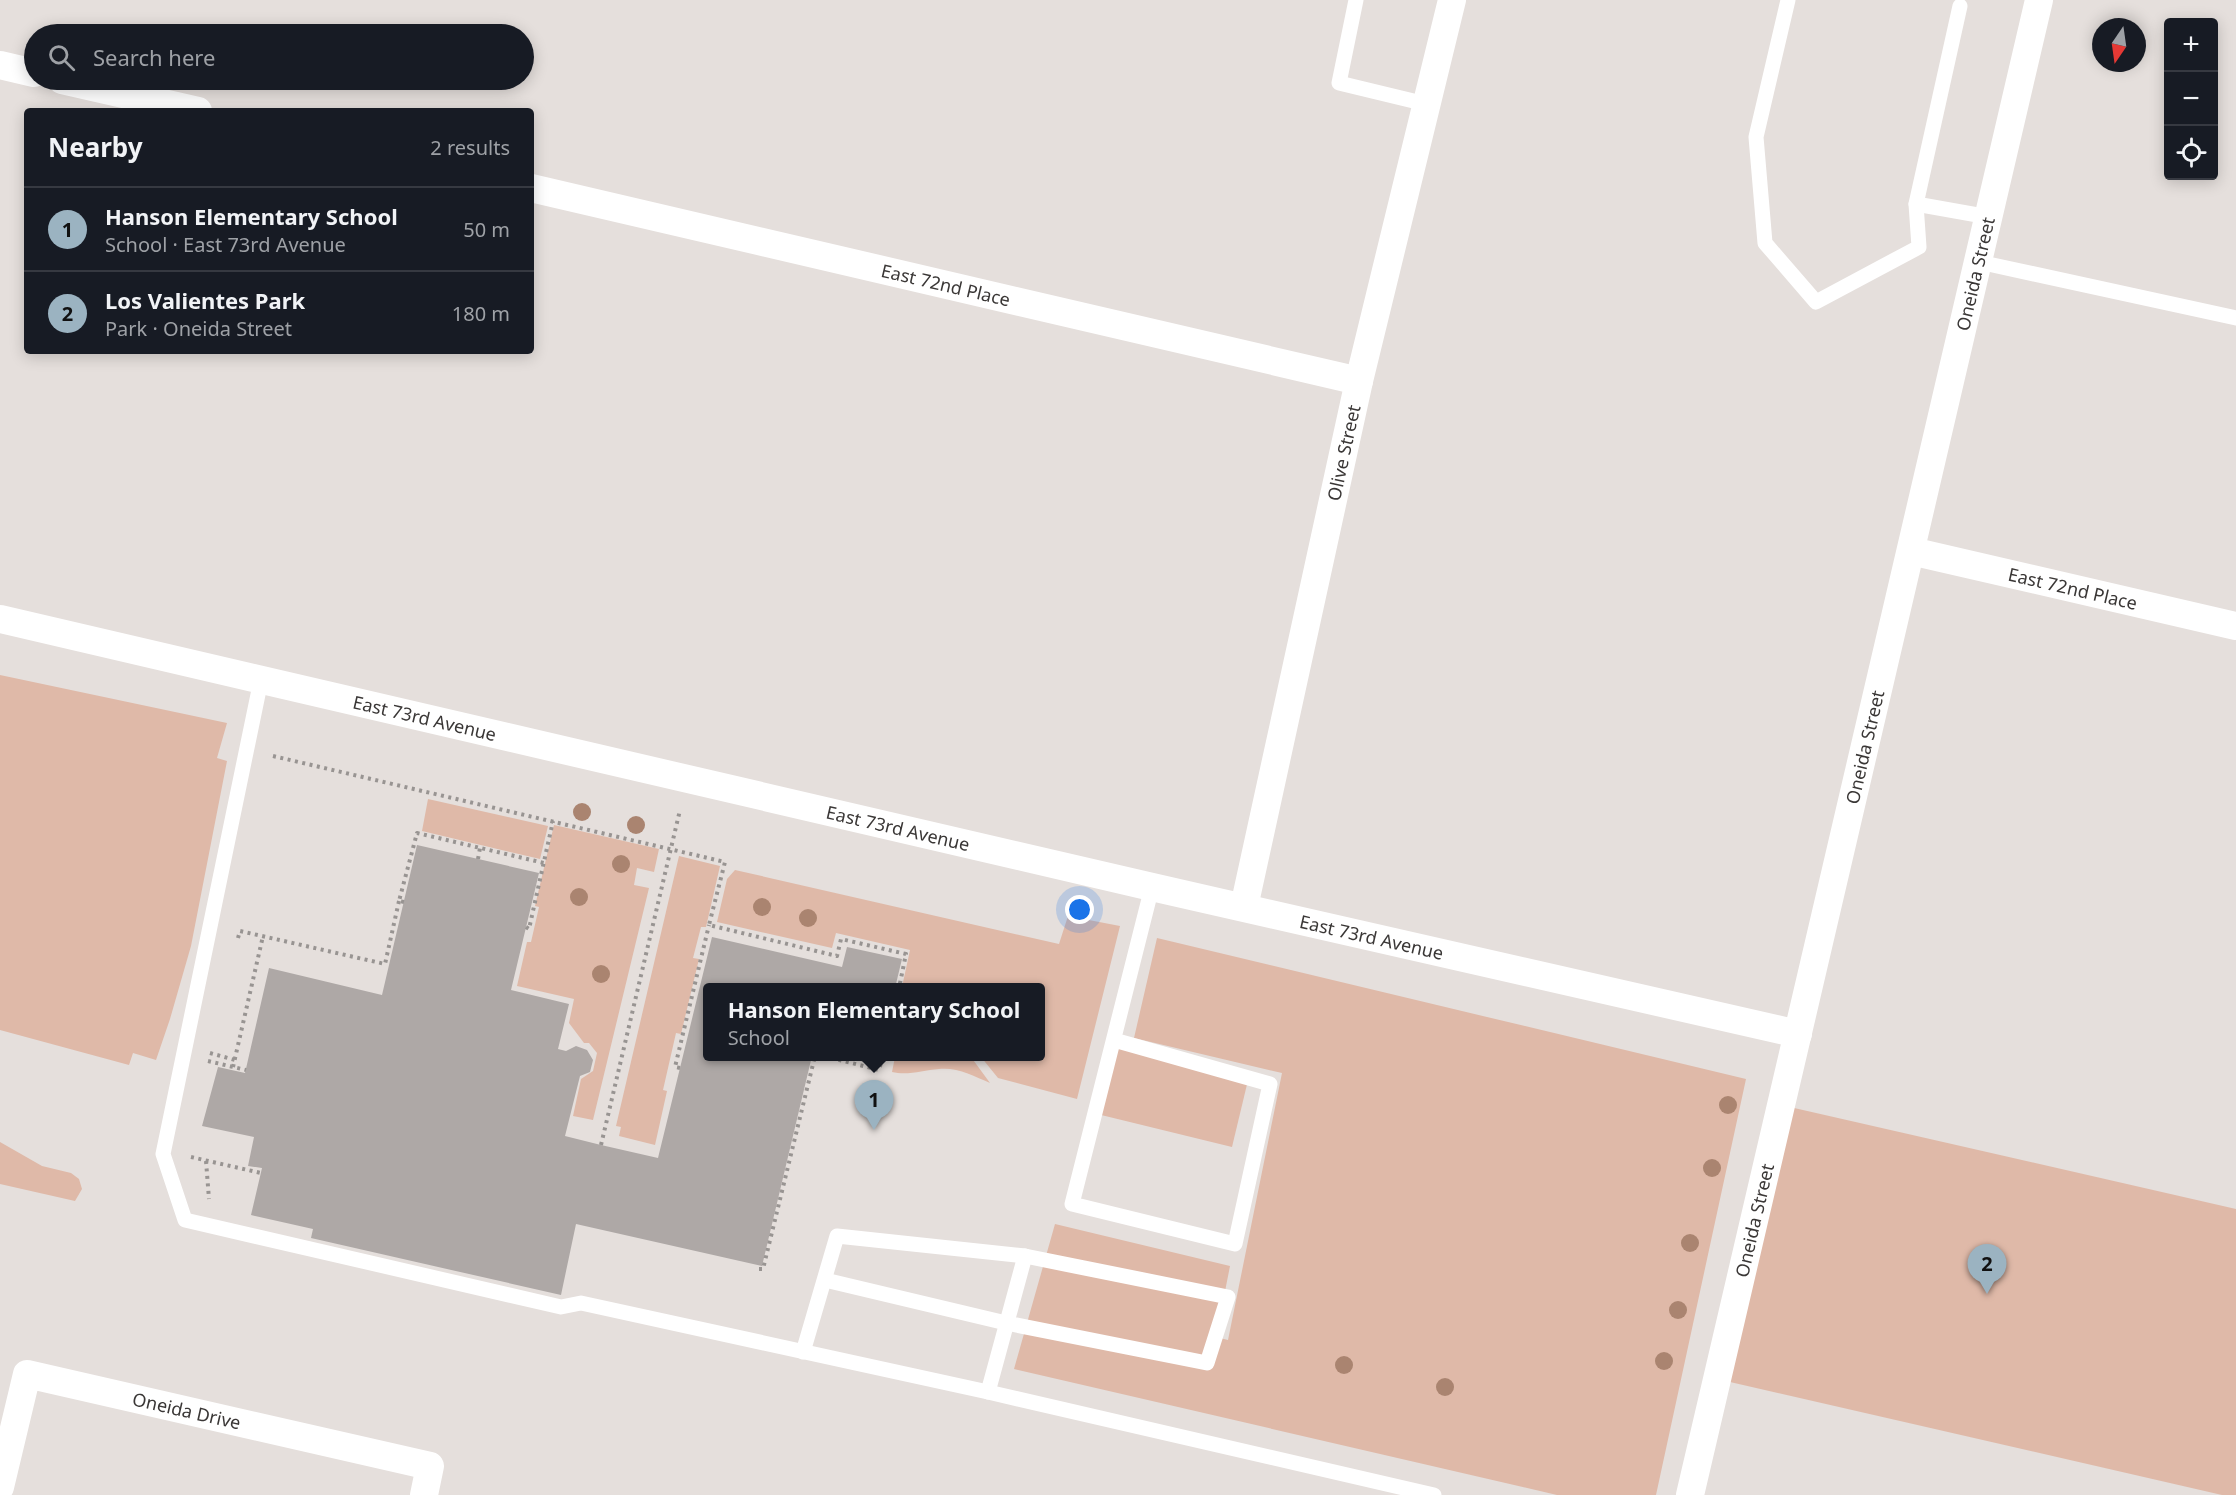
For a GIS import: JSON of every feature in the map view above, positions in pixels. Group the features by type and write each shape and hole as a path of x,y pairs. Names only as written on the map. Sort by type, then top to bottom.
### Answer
{"street":[{"name":"Olive Street","path":"1244,907 1359,381 1452,0"},
{"name":"Oneida Street","path":"1690,1495 2039,0"},
{"path":"0,65 24,71"},
{"path":"106,90 185,108"},
{"name":"East 72nd Place","path":"534,189 1359,381"},
{"name":"East 72nd Place","path":"1911,551 2236,626"},
{"name":"East 73rd Avenue","path":"0,619 1152,887 1798,1034"},
{"name":"Oneida Drive","path":"0,1486 27,1374 430,1466 424,1495"}],"lane":[{"path":"1356,0 1339,83 1426,104"},
{"path":"1788,0 1756,137 1765,243 1816,302 1919,247 1916,204 1960,6"},
{"path":"1916,204 1989,217"},
{"path":"1978,262 2236,318"},
{"path":"261,680 164,1154 185,1220 561,1307 581,1302 988,1392 1434,1495"},
{"path":"1114,1040 1270,1084 1235,1244 1072,1204 1152,887"},
{"path":"802,1352 837,1236 1025,1256 1228,1297 1207,1363 1006,1323 825,1280"},
{"path":"988,1392 1025,1256"}],"path":[{"path":"246,749 724,862 675,1067 680,1068"},
{"path":"526,927 529,928 553,821"},
{"path":"236,942 240,931 386,964 417,833 544,863"},
{"path":"478,859 480,848"},
{"path":"601,1145 671,849"},
{"path":"709,926 837,956 841,939 906,954 900,983"},
{"path":"233,1067 263,936"},
{"path":"704,947 709,949"},
{"path":"204,1052 235,1059"},
{"path":"202,1059 246,1070"},
{"path":"759,1269 764,1269 813,1061"},
{"path":"844,1061 879,1070 882,1061"},
{"path":"184,1156 261,1173"}],"shaded area":[{"path":"0,675 227,723 217,758 227,761 191,946 156,1060 133,1053 129,1065 0,1030"},
{"path":"428,799 548,826 540,859 422,831"},
{"path":"554,825 659,849 654,872 637,868 634,885 649,888 593,1120 573,1116 581,1079 593,1071 597,1053 589,1043 584,1043 569,1023 574,999 517,986 527,942 531,942 539,907 535,906"},
{"path":"679,856 720,866 706,927 701,927 693,958 699,959 681,1034 676,1033 663,1090 667,1091 655,1145 619,1136 621,1127 616,1126"},
{"path":"735,870 1059,944 1068,916 1120,926 1077,1099 998,1078 984,1061 1045,1061 1045,983 903,983 910,950 836,933 832,948 717,922 727,879"},
{"path":"1157,938 1746,1079 1656,1495 1557,1495 1014,1369 1055,1224 1230,1266 1216,1337 1228,1340 1282,1073 1134,1038"},
{"path":"1109,1044 1249,1076 1232,1147 1093,1113"},
{"path":"894,1061 974,1061 990,1083 952,1069 892,1072"},
{"path":"1781,1105 2236,1209 2236,1495 2222,1495 1717,1379"},
{"path":"0,1142 42,1166 71,1173 79,1179 82,1189 75,1201 0,1184"}],"building":[{"path":"417,845 539,873 511,990 569,1004 558,1049 566,1051 576,1046 587,1050 593,1060 590,1072 580,1076 565,1136 658,1158 712,937 842,967 847,947 902,959 896,983 703,983 703,1061 811,1061 762,1266 576,1224 561,1295 311,1238 313,1229 251,1215 262,1168 248,1166 254,1137 202,1126 218,1067 245,1073 269,968 382,995"},
{"path":"860,1061 879,1061 878,1066"}],"place":[{"name":"Hanson Elementary School","path":"874,1130"},
{"name":"Los Valientes Park","path":"1987,1294"}]}
